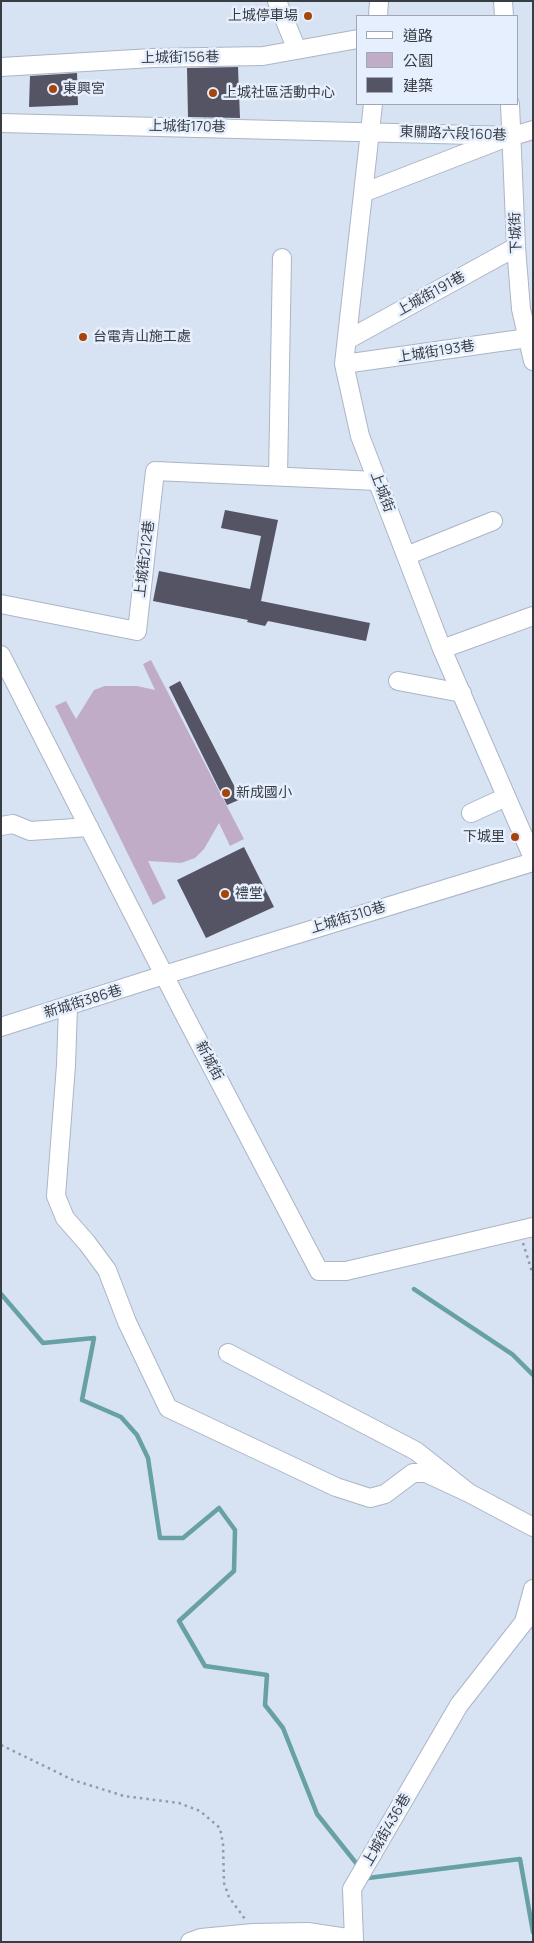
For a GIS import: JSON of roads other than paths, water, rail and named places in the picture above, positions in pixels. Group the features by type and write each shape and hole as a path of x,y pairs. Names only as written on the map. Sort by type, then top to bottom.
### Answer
{"street":[{"path":"277,1 297,50"},
{"path":"378,15 379,1"},
{"path":"503,1 504,15"},
{"name":"上城街156巷","path":"1,67 152,58 263,56 356,39"},
{"name":"上城街","path":"373,105 372,131 344,364 360,436 377,481 442,649 533,858"},
{"name":"下城街","path":"510,105 513,136 516,247 522,309 533,361"},
{"name":"上城街170巷","path":"1,123 372,131"},
{"name":"東關路六段160巷","path":"372,131 513,136 533,130"},
{"path":"365,192 513,136"},
{"name":"上城街191巷","path":"347,340 516,247"},
{"path":"278,476 282,258"},
{"name":"上城街193巷","path":"344,364 528,338"},
{"name":"上城街212巷","path":"1,604 137,631 155,471 377,481"},
{"path":"406,556 493,522"},
{"path":"442,649 533,616"},
{"name":"新城街","path":"1,655 164,975 319,1271 346,1271 526,1229"},
{"path":"398,681 462,693"},
{"path":"471,813 506,797"},
{"path":"1,826 13,824 30,831 89,827"},
{"name":"上城街310巷","path":"164,975 533,862"},
{"name":"新城街386巷","path":"1,1027 164,975"},
{"path":"68,1007 66,1065 56,1196 64,1218 87,1243 107,1270 127,1322 168,1408 336,1487 370,1498 386,1494 412,1473 426,1473 533,1528"},
{"path":"228,1353 416,1451 469,1494"},
{"name":"上城街436巷","path":"190,1942 201,1938 253,1933 308,1932 354,1939 352,1889 460,1705 524,1622 533,1589"}],"waterway":[{"path":"414,1289 512,1354 533,1375"},
{"path":"1,1294 43,1343 94,1338 82,1400 121,1417 137,1435 148,1458 160,1538 183,1538 219,1508 235,1530 234,1571 179,1621 205,1666 267,1675 265,1705 283,1728 317,1814 360,1868"},
{"path":"365,1874 368,1878 520,1859 533,1932"}],"place":[{"name":"上城停車場","path":"308,16"},
{"name":"東興宮","path":"53,89"},
{"name":"上城社區活動中心","path":"213,93"},
{"name":"台電青山施工處","path":"83,337"},
{"name":"新成國小","path":"226,793"},
{"name":"下城里","path":"515,837"},
{"name":"禮堂","path":"225,894"}]}
